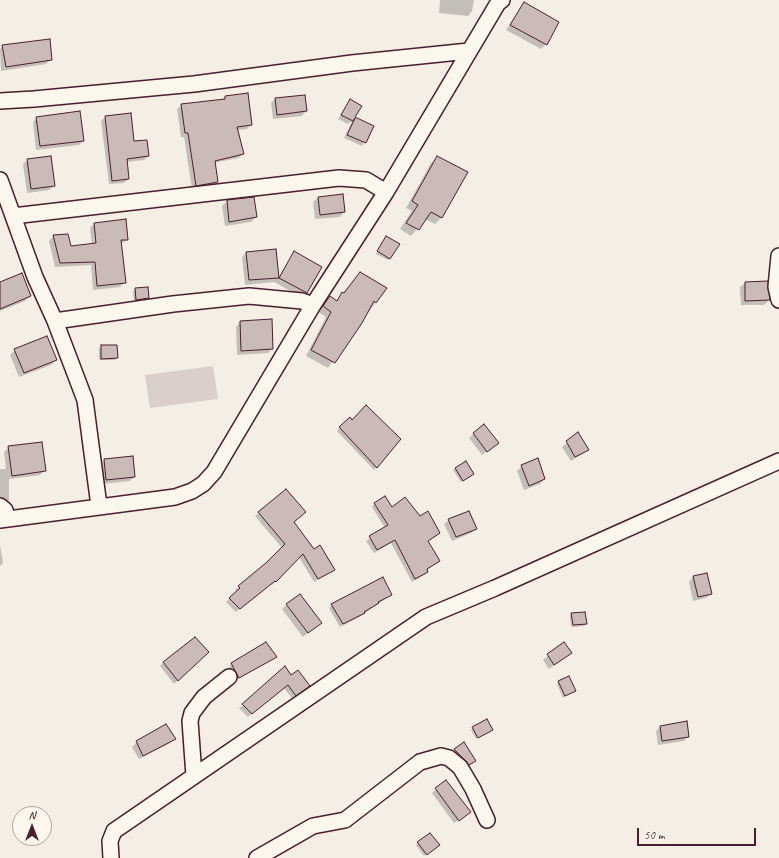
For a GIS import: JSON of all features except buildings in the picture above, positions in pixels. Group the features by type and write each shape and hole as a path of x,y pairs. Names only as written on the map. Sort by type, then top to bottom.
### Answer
{"street":[{"path":"2,515 175,497 192,491 203,484 214,472 313,305 386,192 498,3 502,0"},
{"path":"0,101 194,84 352,63 469,51"},
{"path":"13,216 339,178 366,180 386,192"},
{"path":"0,180 35,277 55,322 85,400 98,506"},
{"path":"779,256 776,287 779,300"},
{"path":"55,322 173,304 249,296 302,302 313,305"},
{"path":"111,858 110,841 114,831 426,617 495,588 779,461"},
{"path":"194,776 190,721 192,713 204,697 229,677"},
{"path":"257,858 313,826 345,820 420,762 441,756 449,758 460,767 473,789 487,820"}],"shaded area":[{"path":"213,366 218,399 150,408 145,375"}]}
